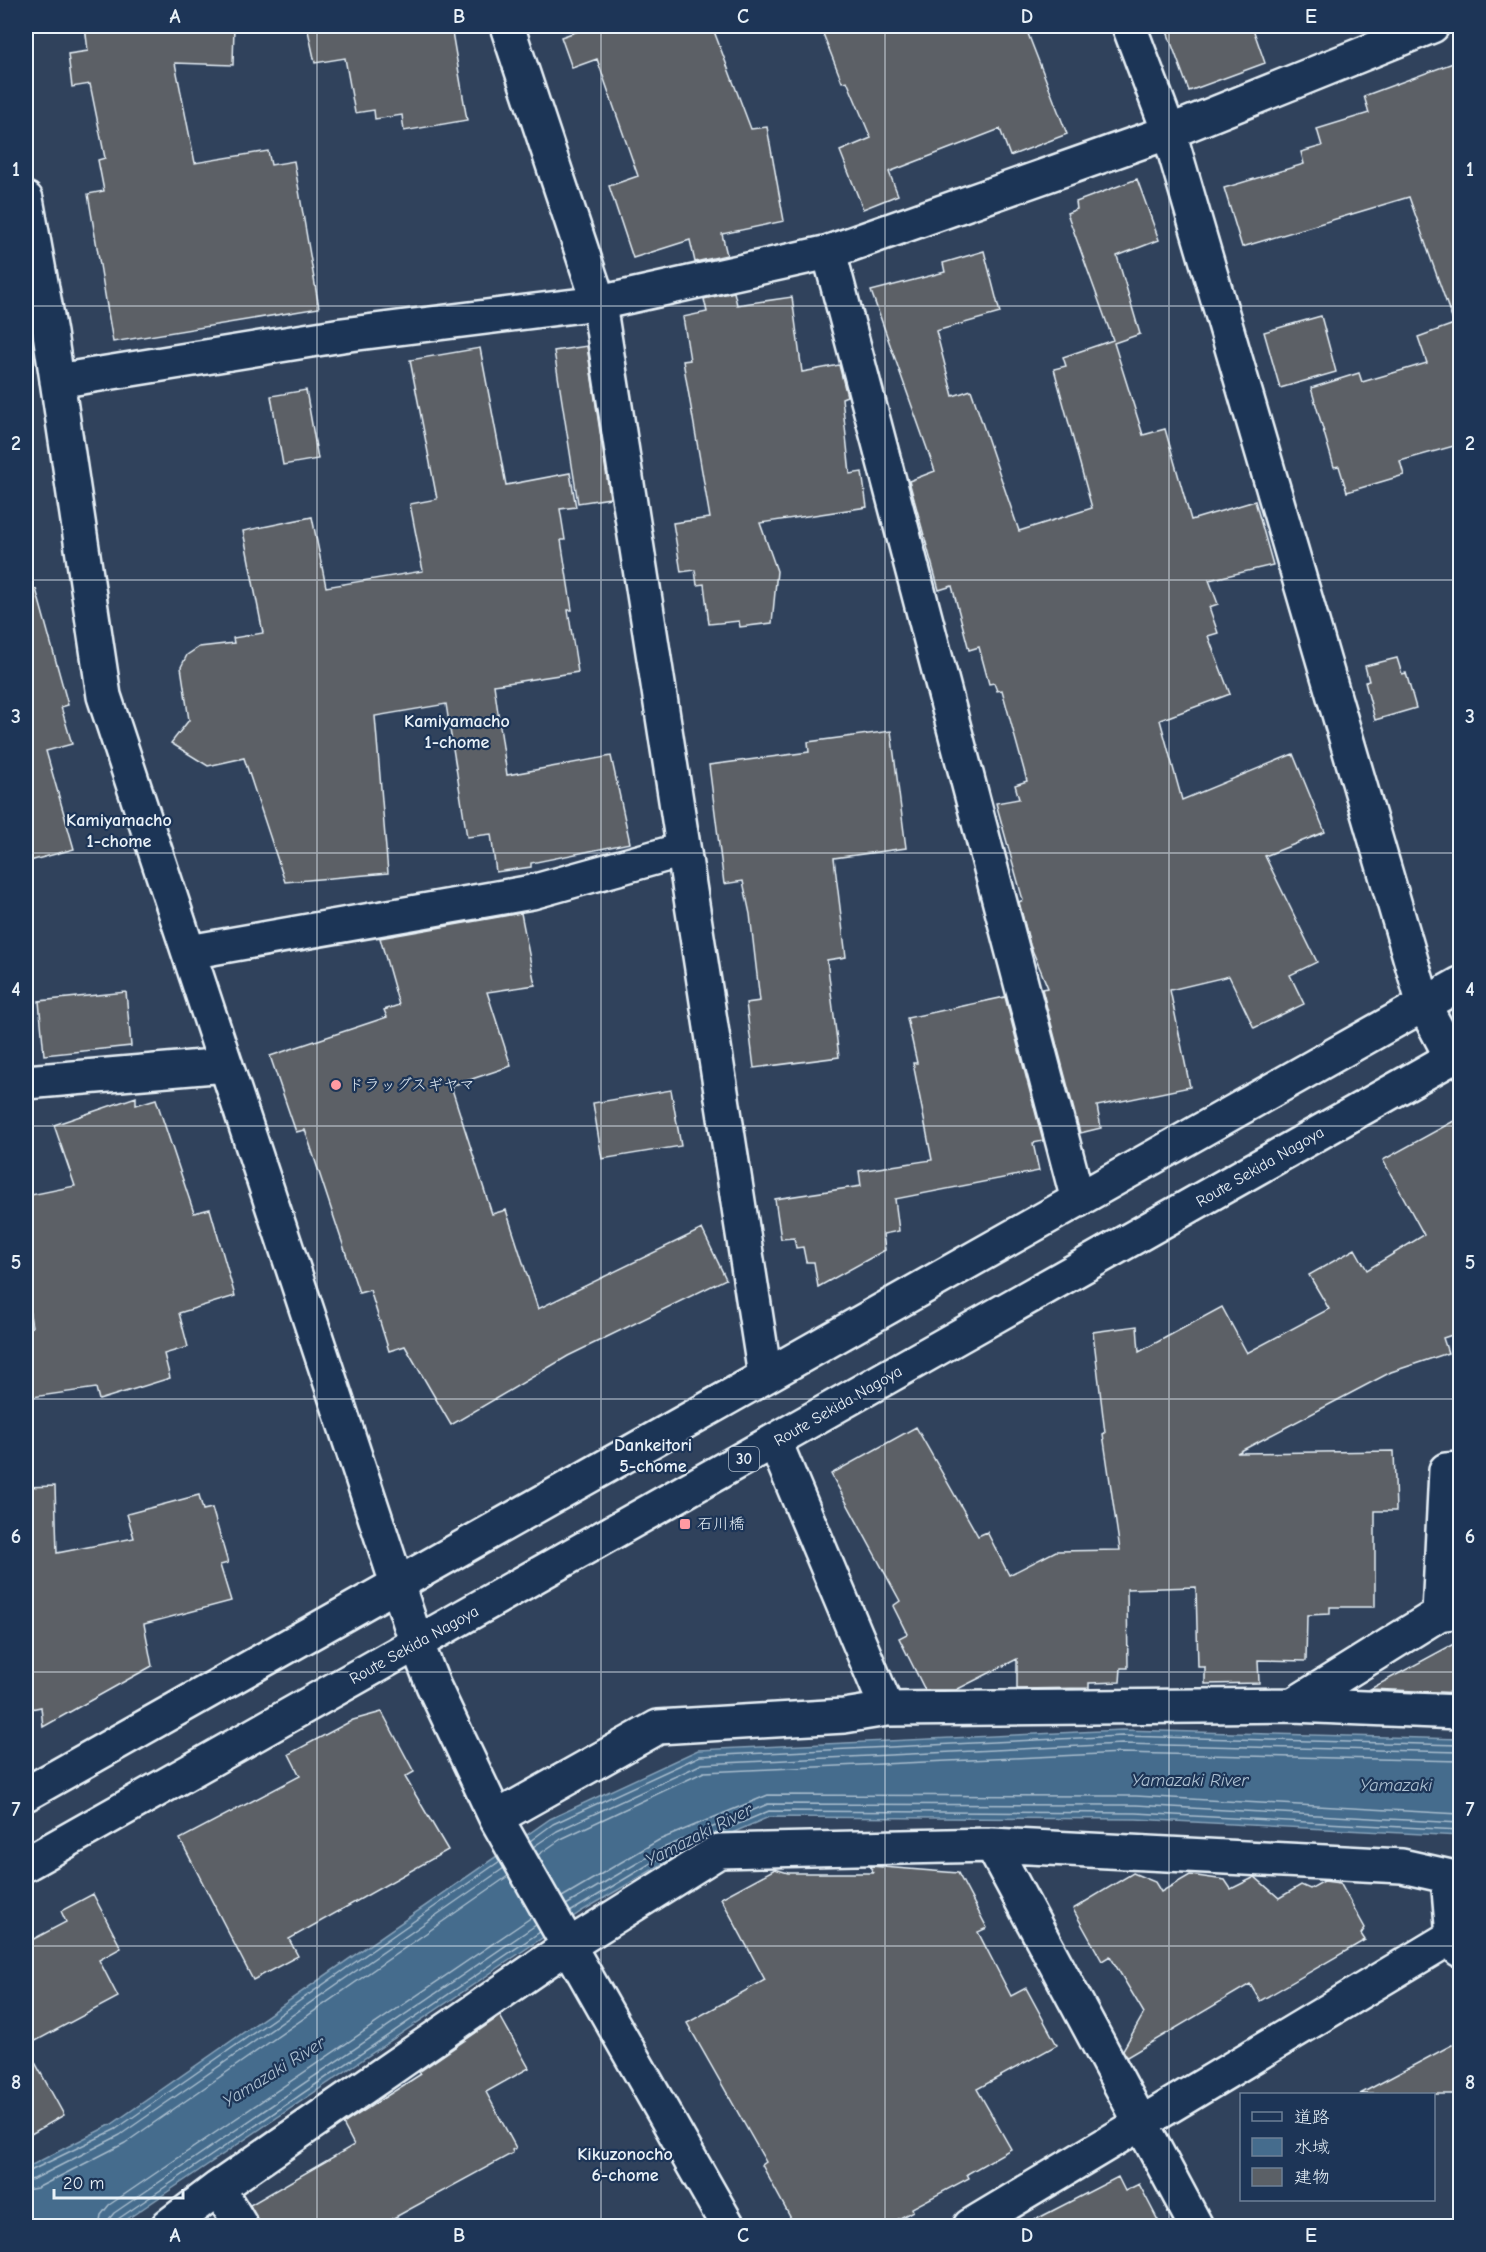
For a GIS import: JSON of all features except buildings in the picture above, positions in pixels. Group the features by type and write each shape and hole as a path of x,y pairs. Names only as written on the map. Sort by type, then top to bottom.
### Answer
{"street":[{"path":"507,26 599,303 765,1376"},
{"path":"1129,26 1169,132 1424,1005 1456,1056"},
{"path":"57,381 342,335 599,303 829,252 1169,132 1432,26"},
{"path":"26,199 38,334 57,381 104,696 417,1644 434,1685 504,1831 728,2226"},
{"path":"829,252 1078,1200"},
{"path":"189,952 532,892 682,850"},
{"path":"26,1794 1461,984"},
{"name":"Route Sekida Nagoya","path":"26,1864 1456,1056"},
{"path":"26,1082 226,1065"},
{"path":"775,1442 887,1709"},
{"path":"1293,1705 1450,1612 1446,1470 1461,1469"},
{"path":"504,1831 658,1727 844,1716 887,1709 1293,1705 1461,1712"},
{"path":"992,1845 1196,2226"},
{"path":"168,2226 563,1938 718,1851 992,1845 1402,1866 1454,1879 1457,1943 970,2226"},
{"path":"218,2188 241,2226"}],"water":[{"name":"Yamazaki","path":"1122,1730 1460,1739 1460,1836 1136,1819 769,1817 669,1860 582,1911 117,2226 26,2226 26,2168 112,2124 550,1819 698,1750"}],"place":[{"name":"ドラッグスギヤマ","path":"336,1085"},
{"name":"石川橋","path":"685,1524"}],"district":[{"name":"Kamiyamacho 1-chome","path":"457,731"},
{"name":"Kamiyamacho 1-chome","path":"119,830"},
{"name":"Dankeitori 5-chome","path":"653,1455"},
{"name":"Kikuzonocho 6-chome","path":"625,2164"}],"water label":[{"name":"Yamazaki River","path":"1190,1780"},
{"name":"Yamazaki River","path":"699,1835"},
{"name":"Yamazaki River","path":"274,2072"}]}
